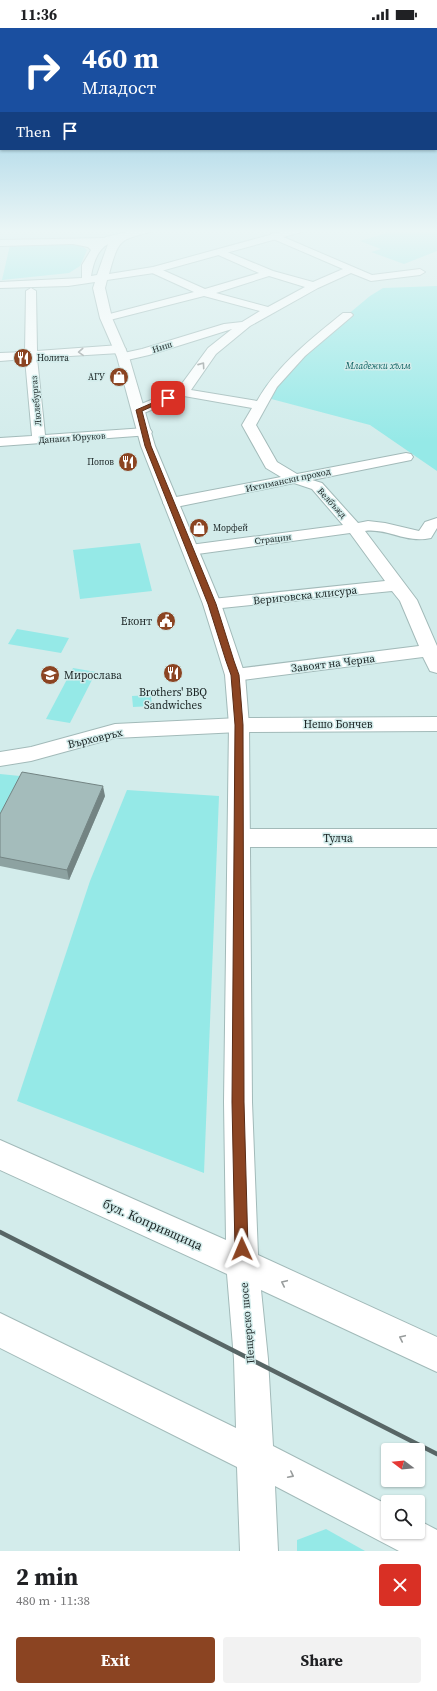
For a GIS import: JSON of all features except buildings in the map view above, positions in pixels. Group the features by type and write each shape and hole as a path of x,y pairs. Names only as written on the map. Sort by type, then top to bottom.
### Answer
{"main road":[{"name":"Пещерско шосе","path":"101,300 106,318 122,353 148,446 212,604 235,675 239,725 238,1102 242,1264 251,1359 259,1551"},
{"name":"бул. Копривщица","path":"0,1155 242,1264 437,1355"},
{"path":"0,1330 256,1457 381,1521"},
{"path":"415,1539 437,1550"}],"street":[{"name":"Люлебургаз","path":"31,300 31,355 39,440"},
{"path":"106,318 176,300"},
{"path":"232,300 271,310"},
{"path":"183,392 212,351 246,324 289,300"},
{"name":"Велбъжд","path":"347,315 301,353 272,385 248,425 271,465 295,480 317,486 355,529 408,600 431,650 437,667"},
{"name":"Ниш","path":"0,357 145,352 228,326 246,324"},
{"path":"139,410 183,392 260,405"},
{"name":"Данаил Юруков","path":"0,442 145,432"},
{"name":"Ихтимански проход","path":"171,503 295,480 357,465 406,457"},
{"path":"355,529 368,526 390,529 413,537 420,537 425,535 430,525 437,523"},
{"name":"Страцин","path":"190,550 355,529"},
{"name":"Вериговска клисура","path":"212,604 398,585"},
{"name":"Завоят на Черна","path":"235,675 431,650"},
{"name":"Нешо Бончев","path":"239,725 437,724"},
{"name":"Върховръх","path":"0,759 31,754 115,731 239,725"},
{"name":"Тулча","path":"239,838 437,838"}],"green space":[{"name":"Младежки хълм","path":"365,300 437,300 437,471 370,425 260,396 266,385"},
{"path":"140,543 152,591 80,599 73,550"},
{"path":"17,629 69,638 61,653 8,644"},
{"path":"73,668 96,672 70,723 46,719"},
{"path":"151,695 152,706 133,707 132,696"},
{"path":"0,774 20,776 0,816"},
{"path":"127,790 219,796 204,1173 17,1101 90,881"},
{"path":"326,1529 365,1551 297,1551 297,1540"}],"railway":[{"path":"0,1232 437,1454"}],"place":[{"name":"Нолита","path":"23,358"},
{"name":"АГУ","path":"119,377"},
{"name":"Попов","path":"128,462"},
{"name":"Морфей","path":"199,528"},
{"name":"Еконт","path":"166,621"},
{"name":"Brothers' BBQ Sandwiches","path":"173,673"},
{"name":"Мирослава","path":"50,675"}],"route":[{"path":"168,398 139,410 148,446 212,604 235,675 239,725 238,1102 242,1249"}]}
